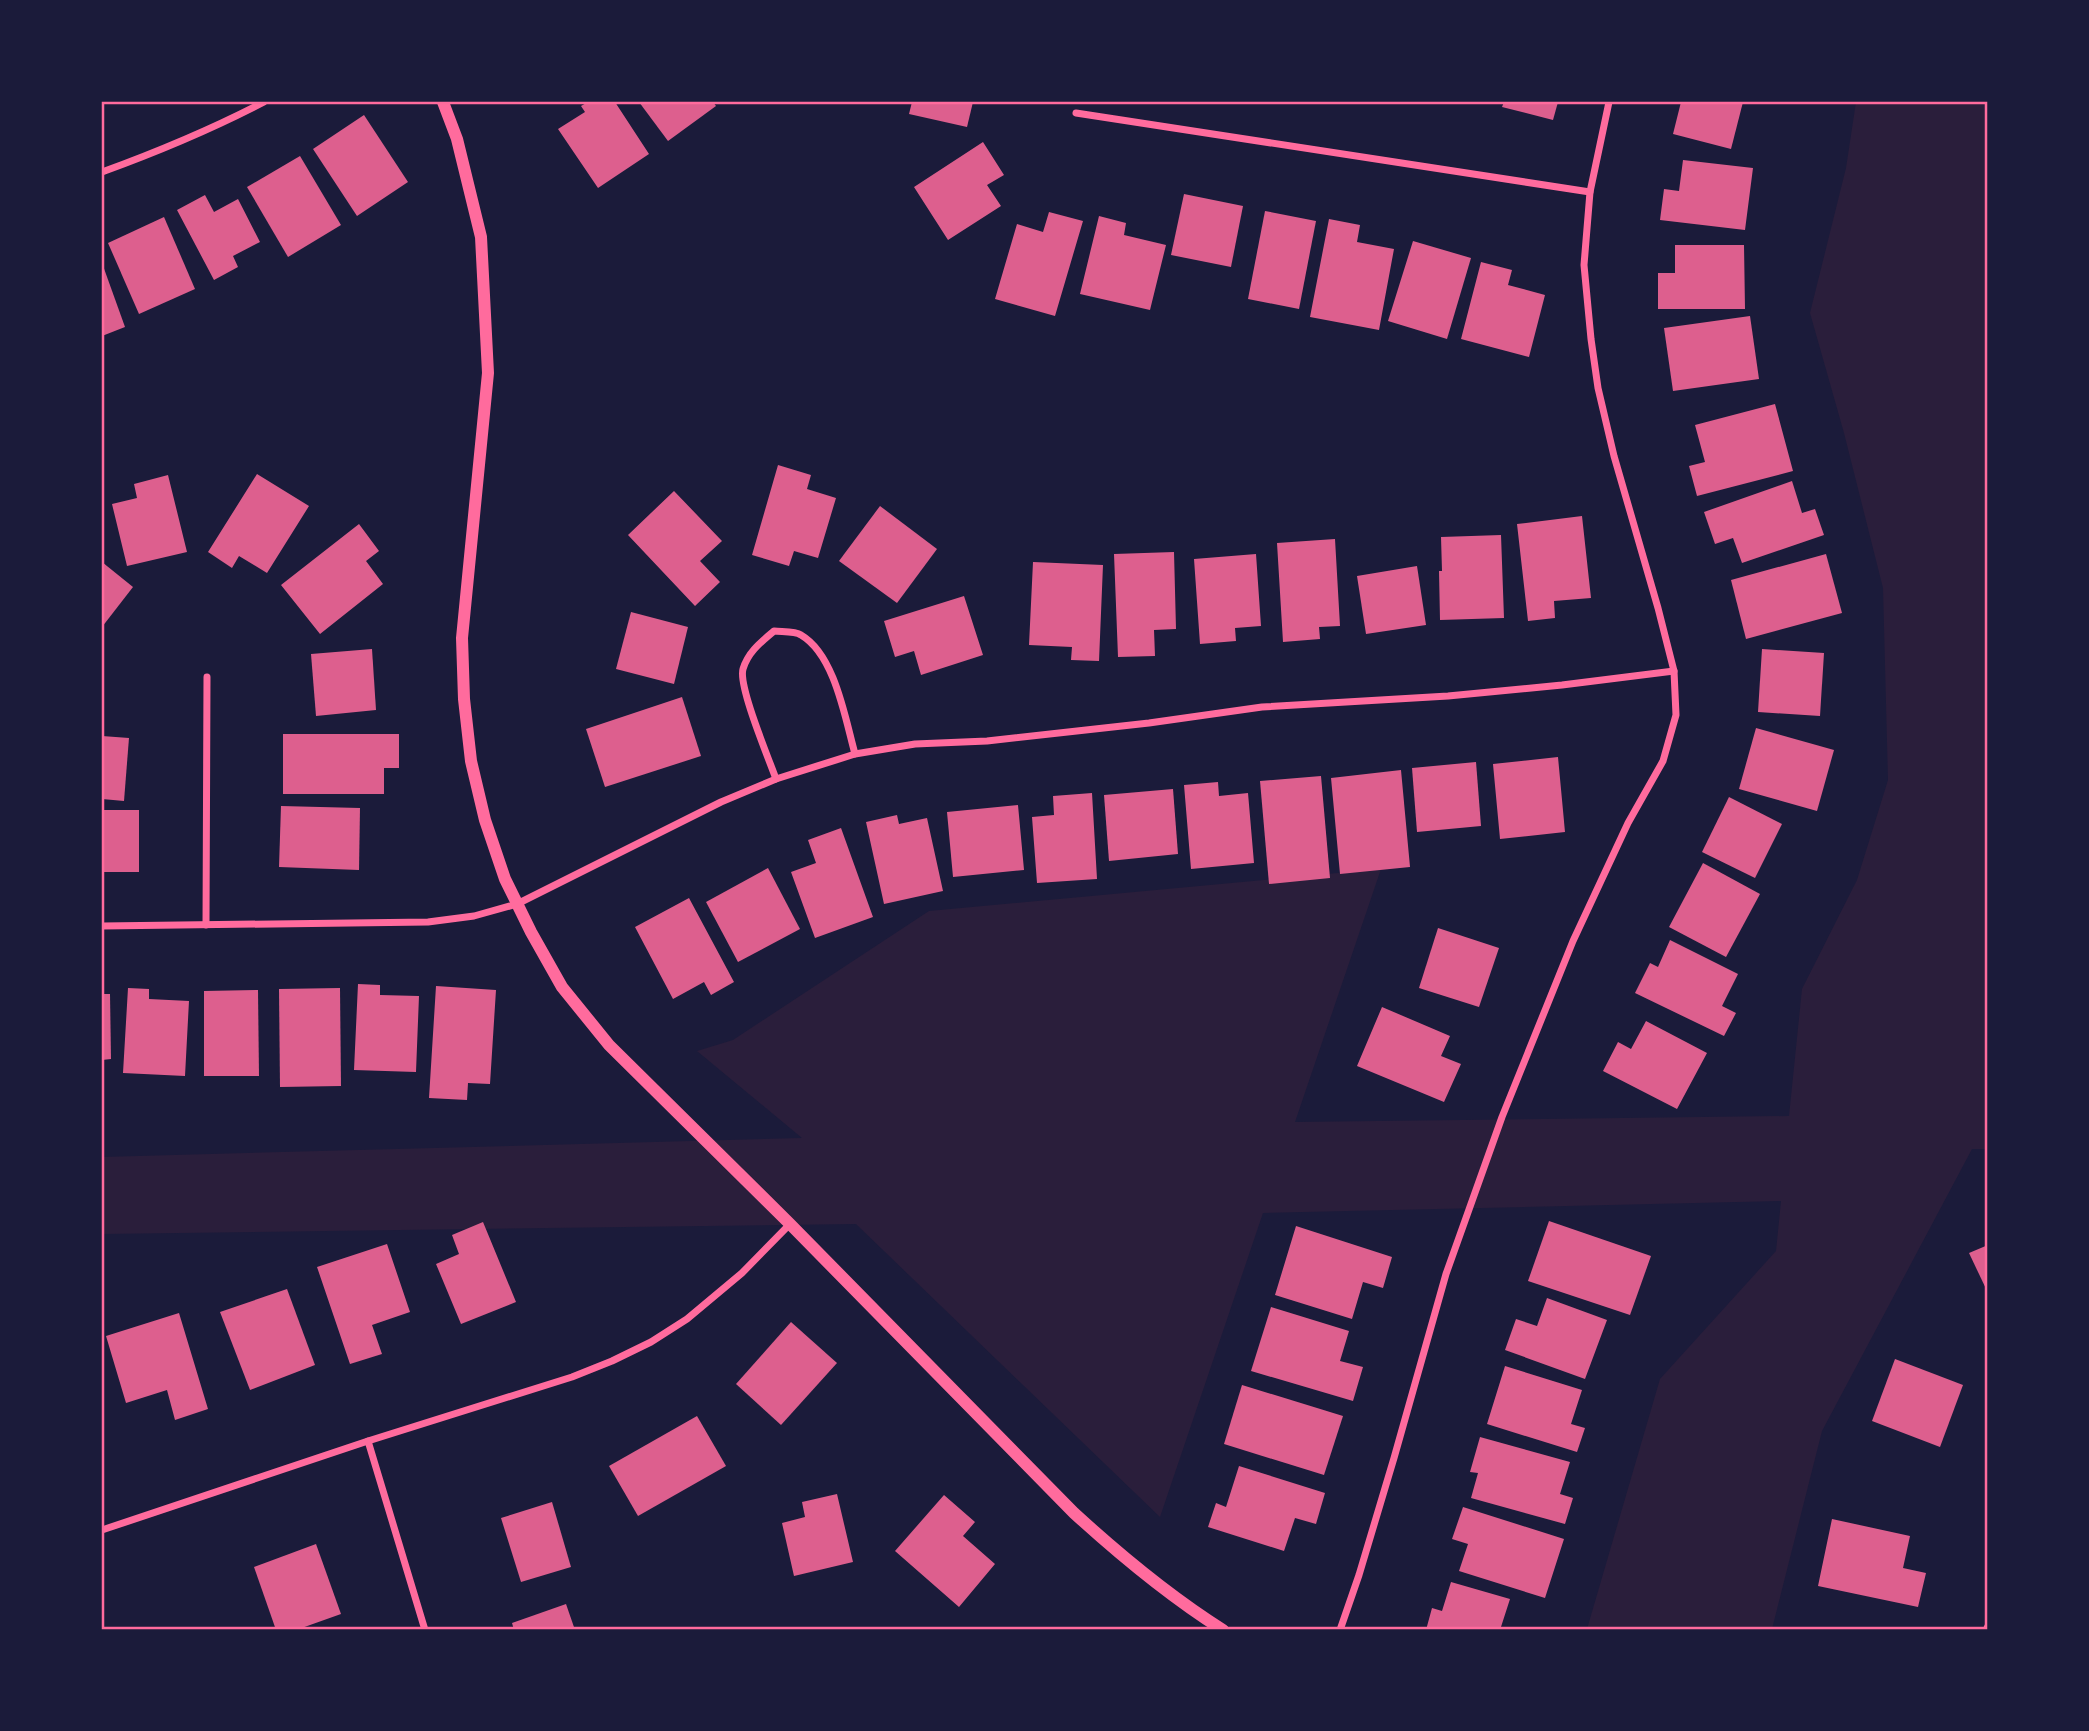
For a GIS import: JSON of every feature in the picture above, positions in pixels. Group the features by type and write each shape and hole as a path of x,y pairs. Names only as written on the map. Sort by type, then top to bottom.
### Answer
{"street":[{"path":"102,172 141,158 264,102"},
{"path":"443,102 460,149 481,237 486,312 488,373 462,638 464,699 471,761 485,821 505,879 517,904 562,987 609,1045 790,1224 1074,1513 1126,1559 1191,1609 1223,1629"},
{"path":"1340,1629 1394,1458 1446,1274 1503,1117 1573,941 1628,823 1663,761 1676,715 1674,671 1614,456 1598,388 1591,339 1584,265 1590,192 1609,102"},
{"path":"1076,113 1590,192"},
{"path":"776,779 747,697 742,671 752,650 774,631 800,633 820,653 836,687 855,754"},
{"path":"102,926 428,922 474,916 517,904 721,802 776,779 855,754 915,744 987,741 1262,707 1448,696 1674,671"},
{"path":"206,925 207,677"},
{"path":"102,1530 572,1377 612,1361 651,1342 687,1319 742,1273 790,1224"},
{"path":"369,1441 425,1629"}],"shaded area":[{"path":"1856,102 1987,102 1987,1149 1972,1149 1822,1431 1772,1629 1587,1629 1660,1379 1776,1251 1781,1201 1263,1213 1160,1517 856,1224 102,1234 102,1157 802,1138 697,1051 733,1040 929,911 1381,869 1295,1122 1789,1116 1802,989 1857,880 1888,780 1883,588 1810,313 1846,168"}],"building":[{"path":"588,102 615,102 649,154 598,188 558,129 585,112 581,106"},
{"path":"639,102 713,102 716,106 668,141"},
{"path":"912,102 973,102 967,127 909,114"},
{"path":"1504,102 1558,102 1553,120 1502,107"},
{"path":"1681,102 1743,102 1731,149 1673,134"},
{"path":"364,115 408,182 357,216 313,149"},
{"path":"983,142 1004,175 987,185 1001,206 948,240 914,187"},
{"path":"300,156 341,225 288,257 247,187"},
{"path":"1683,160 1753,168 1745,230 1660,220 1664,189 1679,191"},
{"path":"1184,194 1243,206 1231,267 1171,255"},
{"path":"205,195 214,212 238,199 260,242 233,256 238,267 214,280 177,210"},
{"path":"1265,211 1316,221 1299,309 1248,299"},
{"path":"1049,212 1083,221 1055,316 995,299 1017,224 1043,232"},
{"path":"1099,216 1126,223 1124,235 1166,245 1150,310 1080,294"},
{"path":"164,217 195,289 139,314 108,243"},
{"path":"1329,219 1360,225 1357,242 1394,249 1379,330 1310,317"},
{"path":"1413,241 1471,258 1447,339 1388,321"},
{"path":"1675,245 1744,245 1745,309 1658,309 1658,273 1675,273"},
{"path":"1481,262 1512,270 1508,285 1545,295 1529,357 1461,339"},
{"path":"102,263 125,327 102,336"},
{"path":"1750,316 1759,379 1673,391 1664,328"},
{"path":"1775,404 1793,471 1697,496 1689,466 1705,462 1695,425"},
{"path":"778,465 811,475 807,489 836,498 818,558 794,551 789,566 752,555"},
{"path":"257,474 309,506 267,573 239,556 232,568 208,552"},
{"path":"168,475 187,552 127,566 112,504 137,498 134,484"},
{"path":"1792,481 1802,513 1815,509 1824,535 1742,563 1733,538 1715,544 1704,512"},
{"path":"674,491 722,541 700,561 720,582 695,606 628,535"},
{"path":"880,506 937,549 897,603 839,561"},
{"path":"1582,516 1591,598 1554,601 1555,618 1528,621 1517,524"},
{"path":"359,524 379,551 366,561 383,584 320,634 281,585"},
{"path":"1501,535 1504,618 1440,620 1441,537"},
{"path":"1335,539 1340,626 1319,627 1320,639 1283,642 1277,543"},
{"path":"1174,552 1176,629 1154,630 1155,656 1118,657 1114,554"},
{"path":"1256,554 1261,626 1235,628 1236,641 1200,644 1194,559"},
{"path":"1826,554 1842,613 1746,639 1731,580"},
{"path":"102,562 133,587 102,627"},
{"path":"1033,562 1103,565 1099,661 1071,660 1072,647 1029,645"},
{"path":"1417,566 1426,625 1366,634 1357,576"},
{"path":"964,596 983,655 921,675 914,651 895,657 884,621"},
{"path":"631,612 688,627 674,684 616,669"},
{"path":"372,649 376,710 316,716 311,654"},
{"path":"1762,649 1824,653 1820,716 1758,712"},
{"path":"682,697 701,756 605,787 586,729"},
{"path":"1756,728 1834,750 1817,811 1739,789"},
{"path":"283,734 399,734 399,768 384,768 384,794 283,794"},
{"path":"102,736 129,738 124,801 102,799"},
{"path":"1558,757 1565,832 1500,839 1493,764"},
{"path":"1476,762 1481,826 1417,832 1412,768"},
{"path":"1401,770 1410,867 1340,874 1331,778"},
{"path":"1321,776 1330,878 1269,884 1260,781"},
{"path":"1218,782 1219,796 1248,793 1254,863 1191,869 1184,785"},
{"path":"1173,789 1178,854 1109,861 1104,795"},
{"path":"1092,793 1097,879 1037,883 1032,817 1054,815 1053,796"},
{"path":"1729,797 1782,824 1755,878 1702,852"},
{"path":"1018,805 1024,870 953,877 947,812"},
{"path":"281,806 360,808 359,870 279,867"},
{"path":"102,810 139,810 139,872 102,872"},
{"path":"897,815 899,824 927,818 943,891 884,904 866,822"},
{"path":"841,828 873,917 815,938 791,872 816,863 808,840"},
{"path":"1703,863 1760,894 1726,957 1669,927"},
{"path":"768,868 800,929 738,962 706,902"},
{"path":"689,898 734,982 711,995 704,982 673,999 635,927"},
{"path":"1438,928 1499,948 1479,1007 1419,988"},
{"path":"1670,940 1738,974 1722,1006 1736,1013 1724,1036 1635,993 1650,963 1658,967"},
{"path":"358,984 380,985 380,995 419,996 416,1072 354,1070"},
{"path":"436,986 496,990 490,1084 468,1083 467,1100 429,1098"},
{"path":"128,988 149,989 149,999 189,1001 185,1076 123,1073"},
{"path":"340,988 341,1086 280,1087 279,989"},
{"path":"258,990 259,1076 204,1076 204,991"},
{"path":"102,994 110,994 111,1059 102,1060"},
{"path":"1382,1007 1450,1036 1441,1056 1461,1064 1444,1102 1357,1066"},
{"path":"1646,1021 1707,1053 1677,1109 1603,1071 1618,1042 1631,1049"},
{"path":"1549,1221 1651,1256 1630,1315 1528,1281"},
{"path":"483,1222 516,1302 461,1324 436,1264 459,1254 452,1235"},
{"path":"1296,1226 1392,1257 1383,1288 1363,1282 1352,1319 1275,1295"},
{"path":"387,1244 410,1312 372,1325 382,1354 350,1364 317,1267"},
{"path":"1988,1245 1988,1293 1969,1253"},
{"path":"287,1289 315,1365 250,1390 220,1312"},
{"path":"1547,1298 1607,1320 1585,1379 1505,1350 1516,1319 1537,1326"},
{"path":"1271,1307 1349,1331 1340,1361 1363,1367 1353,1401 1251,1371"},
{"path":"179,1313 208,1409 175,1420 167,1390 126,1403 106,1336"},
{"path":"791,1322 837,1363 781,1425 736,1384"},
{"path":"1895,1359 1963,1385 1940,1447 1872,1421"},
{"path":"1505,1366 1582,1390 1571,1424 1585,1428 1577,1452 1487,1424"},
{"path":"1242,1385 1343,1416 1324,1475 1224,1444"},
{"path":"697,1416 726,1466 638,1516 609,1466"},
{"path":"1480,1437 1570,1462 1560,1494 1573,1498 1565,1524 1471,1498 1478,1473 1470,1472"},
{"path":"1239,1466 1325,1493 1316,1524 1295,1518 1284,1551 1208,1527 1216,1503 1226,1507"},
{"path":"837,1494 853,1562 794,1576 782,1523 805,1517 802,1502"},
{"path":"944,1495 975,1522 963,1536 995,1564 959,1607 895,1551"},
{"path":"552,1502 571,1567 521,1582 501,1518"},
{"path":"1463,1507 1564,1539 1545,1598 1459,1571 1468,1544 1452,1539"},
{"path":"1832,1519 1910,1536 1903,1568 1926,1573 1918,1607 1818,1586"},
{"path":"316,1544 341,1614 296,1630 276,1630 254,1567"},
{"path":"1451,1582 1510,1599 1500,1630 1426,1630 1432,1608 1442,1611"},
{"path":"566,1604 575,1630 514,1630 512,1623"}]}
